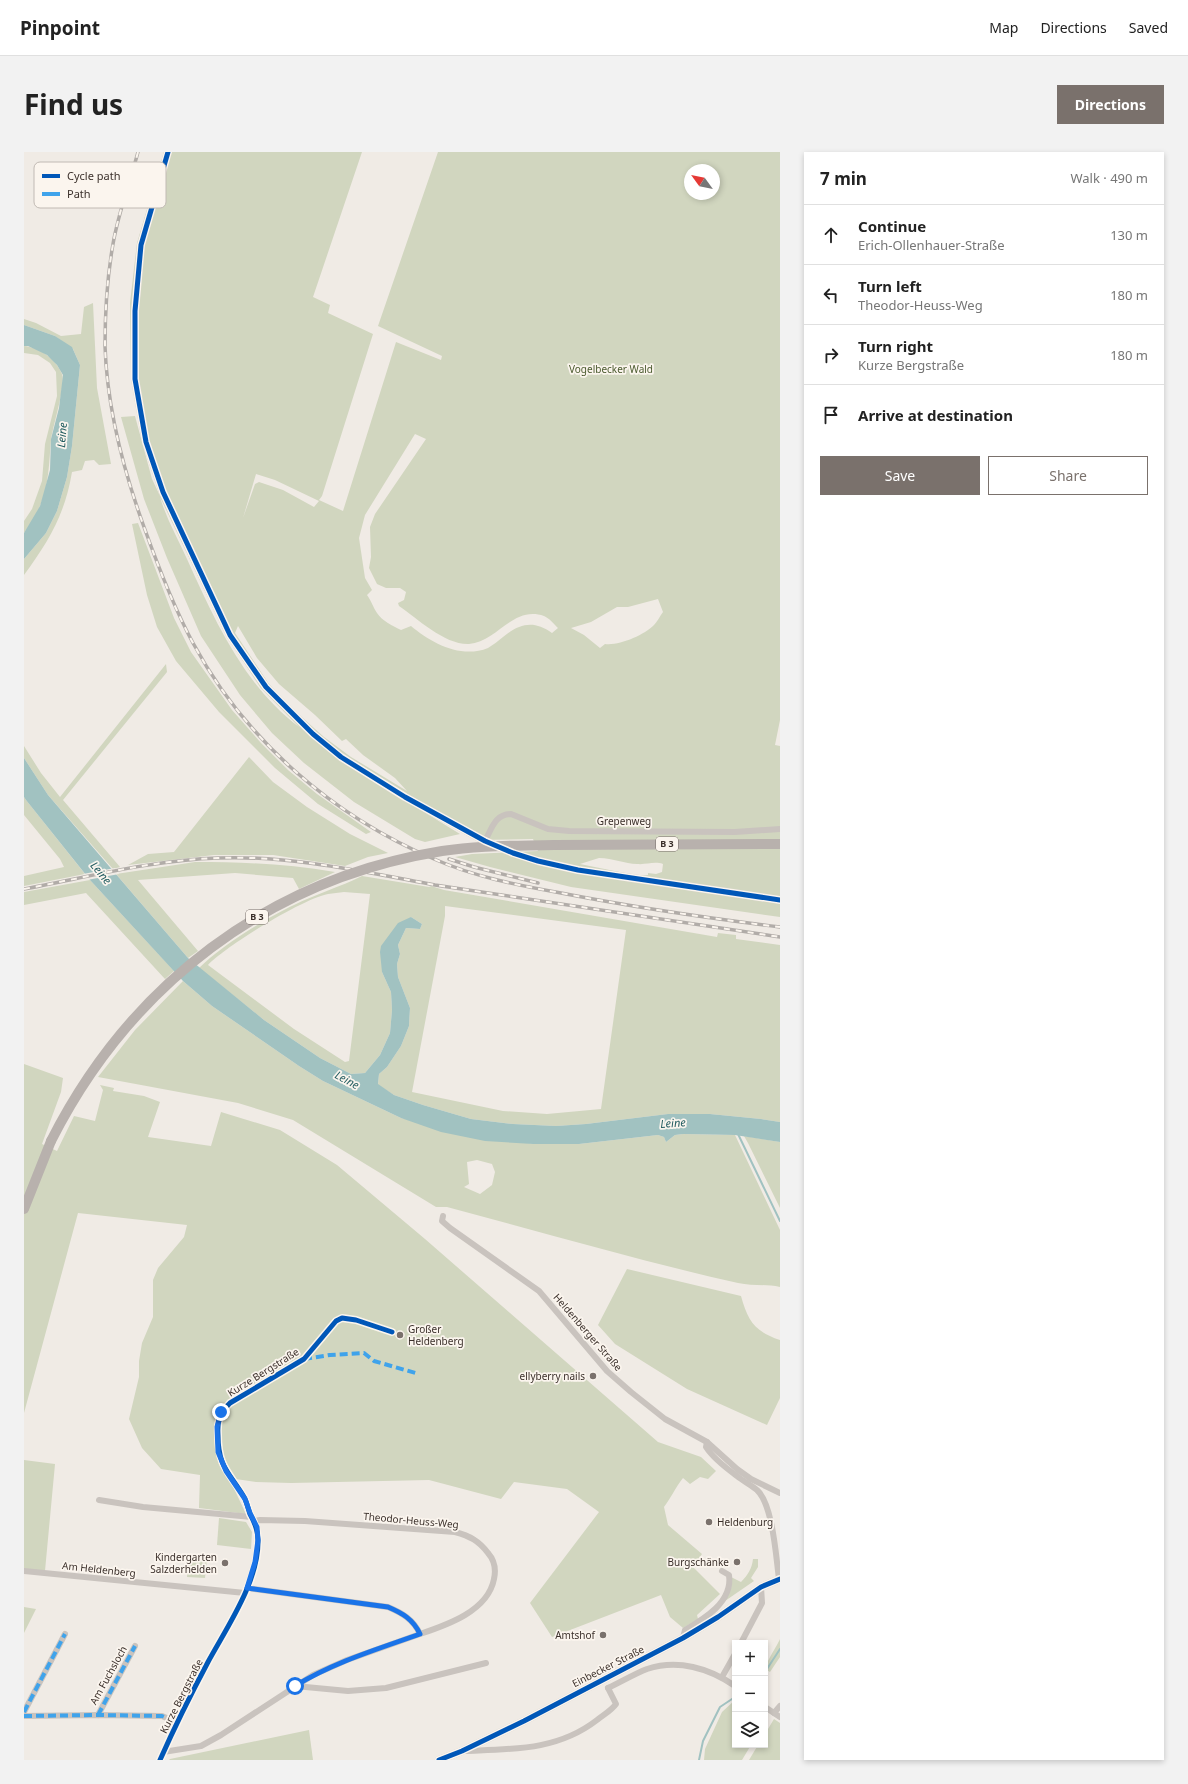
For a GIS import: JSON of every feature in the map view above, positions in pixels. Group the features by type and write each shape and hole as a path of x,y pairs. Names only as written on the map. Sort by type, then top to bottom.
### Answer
{"main road":[{"name":"B 3","path":"24,1210 51,1141 72,1101 97,1062 141,1010 174,978 208,949 264,913 324,884 366,869 403,859 465,848 554,845 780,844"}],"street":[{"path":"165,162 168,152"},
{"path":"152,208 141,245 135,311 135,379 146,442 163,492 230,635 266,687 313,734 341,757 405,797 485,841 524,858 578,870 780,900"},
{"name":"Grepenweg","path":"485,841 496,818 504,814 516,815 548,829 569,831 735,832 780,829"},
{"name":"Heldenberger Straße","path":"443,1216 442,1221 450,1228 539,1292 607,1371 631,1392 666,1419 707,1442"},
{"name":"Kurze Bergstraße","path":"160,1760 176,1722 246,1591 255,1562 258,1540 257,1527 245,1499 226,1471 218,1452 217,1427 221,1412 230,1403 304,1359 336,1321 342,1318 356,1320 392,1332"},
{"path":"707,1442 737,1469 751,1479 780,1492"},
{"path":"707,1442 706,1447 709,1452 736,1476 757,1490 765,1498 772,1530 779,1579"},
{"path":"99,1500 143,1507 253,1519"},
{"name":"Theodor-Heuss-Weg","path":"163,1752 201,1746 221,1735 313,1675 347,1660 434,1629 470,1612 484,1600 492,1587 496,1570 491,1557 481,1544 469,1535 455,1532 305,1521 253,1519"},
{"name":"Am Heldenberg","path":"24,1571 246,1591"},
{"path":"683,1638 685,1630 713,1611 727,1592 730,1583 729,1575 722,1571"},
{"name":"Einbecker Straße","path":"439,1760 462,1751 524,1721 683,1638 718,1617 761,1587 779,1579"},
{"path":"743,1640 762,1603 761,1587"},
{"path":"246,1591 388,1607 407,1617 415,1624 420,1634"},
{"path":"24,1712 65,1634"},
{"name":"Am Fuchsloch","path":"98,1715 136,1646"},
{"path":"722,1677 732,1659"},
{"path":"295,1686 348,1691 386,1688 486,1663"},
{"path":"608,1688 648,1669 671,1665 695,1666 722,1677 732,1684"},
{"path":"462,1751 532,1748 574,1735 586,1729 616,1704 608,1688 597,1682"},
{"path":"768,1709 777,1715 780,1706"},
{"name":"Am Fuchsloch","path":"24,1716 162,1716 176,1722"}],"green space":[{"name":"Vogelbecker Wald","path":"164,152 362,152 313,297 330,305 328,313 373,334 322,496 319,500 343,511 396,342 441,360 442,356 378,326 438,152 780,152 780,720 775,745 780,746 780,917 571,887 455,857 472,854 538,851 533,839 475,840 403,799 460,834 425,842 415,839 354,802 304,763 272,733 240,695 201,636 167,558 144,499 121,417 135,416 152,479 160,496 142,440 131,375 130,303 137,243 147,208 166,208 166,162 161,162","holes":["415,434 426,439 375,514 370,527 371,557 369,568 377,584 386,588 400,588 406,592 404,600 398,603 399,606 441,636 460,643 469,644 479,642 514,619 523,615 533,614 544,616 558,628 552,633 539,626 521,626 509,632 488,648 467,652 447,648 428,638 411,626 401,630 379,616 367,595 372,590 365,578 359,538 365,515","256,474 275,480 319,501 314,507 283,490 259,482 255,484 243,518","160,497 226,635 260,687 299,727 262,692 232,650 208,605 165,513","658,599 663,612 654,625 650,629 624,642 605,644 600,648 584,635 571,628 591,622 617,607 628,607","238,626 257,658 279,684 342,741 346,739 363,755 395,778 407,791 351,757 324,737 286,703 269,684 235,633","599,858 632,864 663,864 662,872 656,874 648,873 648,875 639,876 580,864"]},
{"path":"93,303 97,388 111,464 99,465 94,460 85,461 82,470 72,472 65,501 55,526 24,575 24,559 46,533 57,511 67,477 72,446 80,365 73,349 55,336 24,325 24,319 36,323 61,336 81,334 84,307"},
{"path":"24,346 41,351 56,363 62,374 63,380 51,440 48,474 43,498 37,513 24,533 24,521 32,509 42,481 45,444 57,396 56,372 50,363 38,355 24,353"},
{"path":"138,523 174,618 191,652 232,710 261,743 288,770 317,794 371,832 366,834 318,804 275,768 219,712 176,661 157,627 147,595 132,524"},
{"path":"166,664 167,672 63,800 120,867 113,869 48,795 24,758 24,746 41,773 60,797"},
{"path":"249,757 273,782 307,807 350,834 388,853 368,857 345,866 273,855 214,855 128,865 148,854 174,852"},
{"path":"24,797 85,874 24,886 24,876 64,867 60,859 24,815"},
{"path":"195,862 265,864 335,872 299,889 293,878 235,873 138,880 198,951 188,958 116,874"},
{"path":"362,876 429,887 431,886 444,890 717,937 718,933 736,935 736,939 780,945 780,1122 710,1114 668,1114 586,1124 556,1126 513,1124 471,1119 394,1095 378,1085 379,1074 387,1067 401,1046 409,1026 410,1008 398,977 397,964 400,954 398,945 406,928 420,929 422,924 411,917 382,972 391,992 392,1010 390,1033 380,1055 365,1073 351,1074 320,1058 264,1020 199,968 231,942 270,917 302,901","holes":["344,892 370,894 349,1061 345,1062 294,1029 208,965 247,936 283,914 316,898 328,894","445,906 626,930 601,1109 547,1114 503,1111 412,1092 445,916"]},
{"path":"90,880 174,971 165,979 86,893 24,905 24,892"},
{"path":"183,981 212,1006 299,1066 323,1081 401,1118 533,1144 579,1144 658,1135 664,1137 666,1142 675,1135 683,1134 735,1135 780,1230 780,1287 743,1284 628,1256 447,1207 436,1207 293,1120 238,1103 98,1077 135,1030","holes":["477,1160 492,1164 495,1172 492,1185 480,1194 464,1187 469,1184 467,1162"]},
{"path":"24,1064 63,1078 61,1092 42,1144 57,1151 74,1116 95,1121 103,1090 100,1085 114,1088 113,1091 144,1096 160,1102 148,1137 211,1146 221,1112 280,1130 337,1165 425,1239 658,1442 701,1457 716,1471 708,1479 700,1477 690,1484 683,1478 664,1507 668,1525 702,1554 693,1567 720,1594 697,1615 698,1619 683,1628 670,1617 661,1595 552,1637 530,1603 599,1512 567,1489 514,1482 501,1499 429,1480 291,1483 256,1482 229,1478 246,1514 199,1508 200,1475 161,1469 142,1448 129,1419 139,1377 139,1361 142,1343 153,1317 153,1280 158,1268 184,1237 187,1225 78,1213 24,1413"},
{"path":"744,1136 780,1142 780,1208 748,1143"},
{"path":"627,1269 741,1296 746,1312 753,1324 764,1333 780,1340 780,1398 767,1425 687,1389 615,1344 598,1325"},
{"path":"24,1460 55,1464 45,1571 24,1569"},
{"path":"219,1518 246,1522 252,1532 251,1549 217,1545"},
{"path":"189,1557 207,1559 205,1578 187,1577"},
{"path":"753,1559 758,1559 758,1567 751,1578 754,1581 725,1601 731,1588 731,1577 741,1582 746,1577 752,1565"},
{"path":"24,1607 36,1609 24,1633"},
{"path":"780,1639 780,1657 770,1672 768,1671 769,1659"},
{"path":"732,1703 732,1748 749,1748 742,1760 704,1760 705,1749 722,1712"},
{"path":"774,1719 780,1723 780,1760 749,1760 756,1748 768,1748 768,1729"},
{"path":"309,1730 313,1760 169,1760 170,1759"}],"water":[{"name":"Leine","path":"24,325 55,336 72,347 80,365 72,446 67,477 57,511 46,533 24,559 24,533 40,506 50,470 51,439 59,408 63,375 57,365 47,355 28,346 24,346"},
{"name":"Leine","path":"24,758 48,795 188,958 264,1020 320,1058 351,1074 365,1073 380,1055 390,1033 392,1010 391,992 382,972 380,952 381,946 398,923 411,917 422,924 420,929 406,928 398,945 400,954 397,964 398,977 410,1008 409,1026 401,1046 387,1067 379,1074 378,1084 394,1095 471,1119 513,1124 556,1126 586,1124 668,1114 710,1114 761,1119 780,1122 780,1142 735,1135 683,1134 675,1135 666,1142 664,1137 658,1135 579,1144 533,1144 485,1141 441,1132 401,1118 323,1081 212,1006 183,981 90,880 26,800 24,797"}],"pier":[{"path":"115,868 119,874 87,880 83,874"}],"waterway":[{"path":"738,1134 780,1221"},
{"path":"768,1667 780,1649"},
{"path":"699,1760 703,1741 720,1707 732,1699"}],"railway":[{"path":"135,162 138,152"},
{"path":"122,208 111,257 106,308 105,346 109,392 117,438 123,461 136,505 155,556 172,600 193,643 214,678 238,712 265,743 295,771 327,797 361,821 434,859 465,871 496,880 588,898 670,912 780,927"},
{"path":"24,889 169,862 218,858 272,859 354,870 435,885 780,937"},
{"path":"449,859 474,867 538,883"}],"marked path":[{"path":"304,1359 330,1355 364,1353 374,1361 419,1374"},
{"path":"24,1712 65,1634"},
{"path":"98,1715 135,1646"},
{"path":"24,1716 162,1716 176,1722"}],"cycle path":[{"path":"165,162 168,152"},
{"path":"152,208 141,245 135,311 135,379 146,442 163,492 230,635 266,687 313,734 341,757 405,797 485,841 513,853 538,861 578,870 780,900"},
{"path":"160,1760 195,1686 248,1587 257,1556 258,1540 256,1527 245,1499 225,1469 220,1455 218,1430 219,1421 224,1410 230,1403 304,1359 336,1321 342,1318 356,1320 392,1332"},
{"path":"439,1760 462,1751 524,1721 683,1638 718,1617 761,1587 780,1579"}],"place":[{"name":"Großer Heldenberg","path":"400,1335"},
{"name":"ellyberry nails","path":"593,1376"},
{"name":"Heldenburg","path":"709,1522"},
{"name":"Burgschänke","path":"737,1562"},
{"name":"Kindergarten Salzderhelden","path":"225,1563"},
{"name":"Amtshof","path":"603,1635"}],"route":[{"path":"221,1412 217,1427 218,1452 226,1471 245,1499 257,1527 258,1540 255,1562 247,1588 388,1607 403,1613 415,1624 420,1634 347,1660 313,1675 295,1686"}]}
